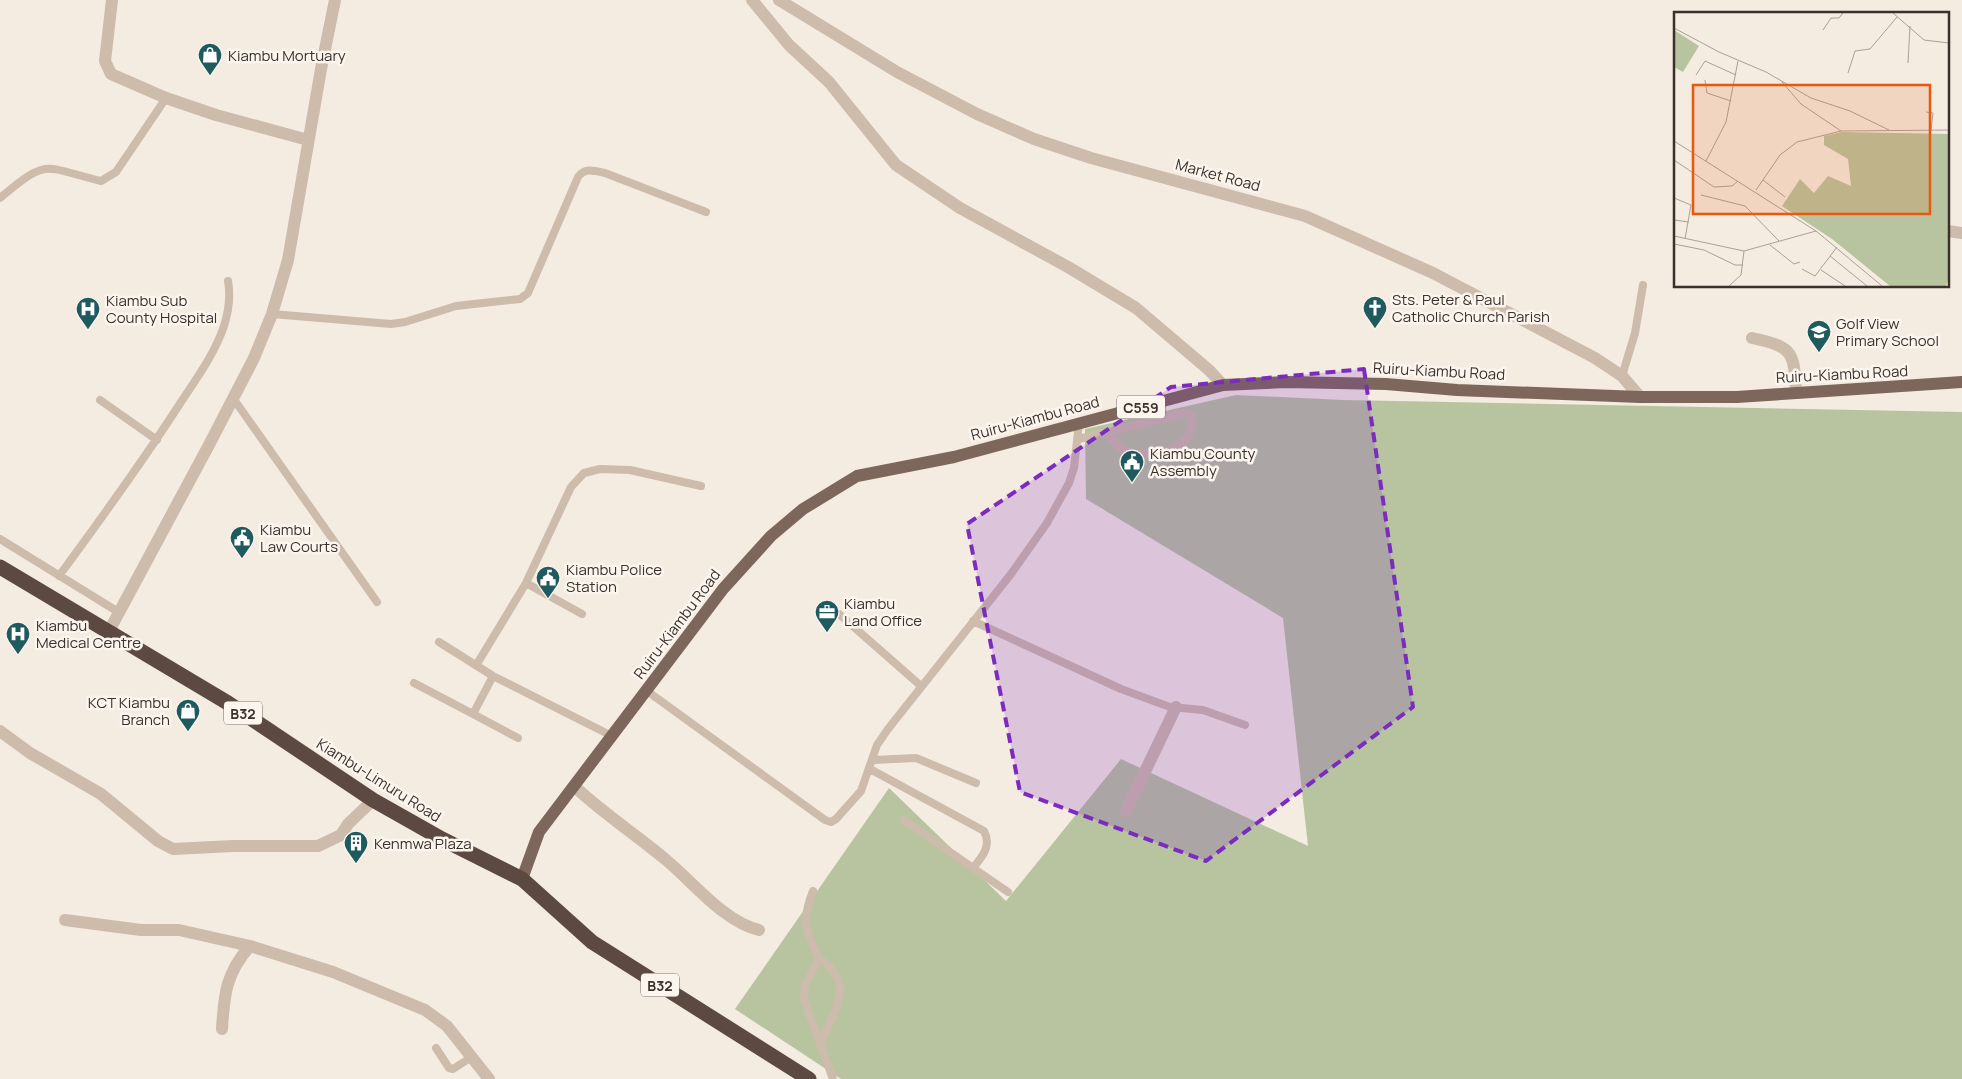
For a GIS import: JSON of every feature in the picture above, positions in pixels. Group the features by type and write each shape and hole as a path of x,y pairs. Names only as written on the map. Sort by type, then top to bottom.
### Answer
{"highway":[{"name":"Kiambu-Limuru Road","path":"0,567 108,634 228,703 373,800 442,839 522,879 592,942 809,1079"}],"main road":[{"name":"Ruiru-Kiambu Road","path":"522,879 539,832 723,588 771,536 803,509 857,476 954,457 1223,385 1287,382 1386,384 1457,390 1640,397 1737,397 1962,382"}],"street":[{"path":"112,0 105,61 106,68 111,74 166,98 216,115 308,140"},
{"path":"108,634 254,358 272,314 288,260 308,140 336,0"},
{"path":"752,0 789,45 829,82 896,165 960,208 1068,267 1136,308 1209,370 1223,385"},
{"name":"Market Road","path":"779,0 896,72 977,114 1034,139 1091,158 1304,216 1433,273 1596,358 1622,376 1640,397"},
{"path":"1752,338 1780,345 1787,350 1793,358 1796,393"},
{"path":"1126,811 1176,707"},
{"path":"0,731 30,753 101,794 158,841 173,849 233,846 318,846 341,835 348,824 373,800"},
{"path":"574,787 596,807 665,859 727,914 748,928 759,930"},
{"path":"65,920 141,930 179,930 250,946 333,972 426,1010 447,1026 470,1058 489,1079"},
{"path":"222,1029 228,979 236,961 250,946"}],"lane":[{"path":"1,196 28,175 42,168 61,168 101,181 107,179 116,172 166,98"},
{"path":"272,314 391,324 405,322 456,306 520,299 528,293 578,177 584,171 595,170 605,173 706,212"},
{"path":"59,576 157,440 210,357 224,327 231,294 228,281"},
{"path":"1622,376 1635,333 1643,285"},
{"path":"233,398 377,602"},
{"path":"100,400 157,440"},
{"path":"1079,439 1106,432 1186,413 1192,415 1192,433 1184,442 1166,452 1138,454 1125,450 1106,432"},
{"path":"647,691 825,820 831,822 836,820 852,804 861,791 877,745 921,686 1011,574 1061,499 1074,468 1079,439 1079,423"},
{"path":"477,664 526,583 571,487 584,473 600,469 630,470 701,486"},
{"path":"0,539 120,613"},
{"path":"526,583 582,614"},
{"path":"838,614 921,686"},
{"path":"973,621 1121,689 1176,707 1203,710 1246,725"},
{"path":"439,642 477,664 493,676 612,736"},
{"path":"473,714 493,676"},
{"path":"414,683 518,738"},
{"path":"873,760 916,758 976,783"},
{"path":"870,769 984,831 987,837 987,847 973,868"},
{"path":"904,820 1008,892"},
{"path":"813,891 805,917 810,938 819,958 837,975 841,987 840,999 821,1042"},
{"path":"819,958 806,985 804,1000 808,1016 821,1042 833,1079"},
{"path":"436,1048 449,1068 453,1069 470,1058"}],"highlighted area":[{"path":"1364,369 1413,707 1206,861 1020,792 967,524 1171,387"}],"green space":[{"path":"1236,395 1343,400 1962,412 1962,1079 841,1079 735,1009 889,788 1006,901 1121,759 1308,846 1283,618 1086,499 1085,429"}],"place":[{"name":"Kiambu Mortuary","path":"210,76"},
{"name":"Sts. Peter & Paul Catholic Church Parish","path":"1375,329"},
{"name":"Kiambu Sub County Hospital","path":"88,330"},
{"name":"Golf View Primary School","path":"1819,353"},
{"name":"Kiambu County Assembly","path":"1132,483"},
{"name":"Kiambu Law Courts","path":"242,559"},
{"name":"Kiambu Police Station","path":"548,599"},
{"name":"Kiambu Land Office","path":"827,633"},
{"name":"Kiambu Medical Centre","path":"18,655"},
{"name":"KCT Kiambu Branch","path":"188,732"},
{"name":"Kenmwa Plaza","path":"356,864"}]}
